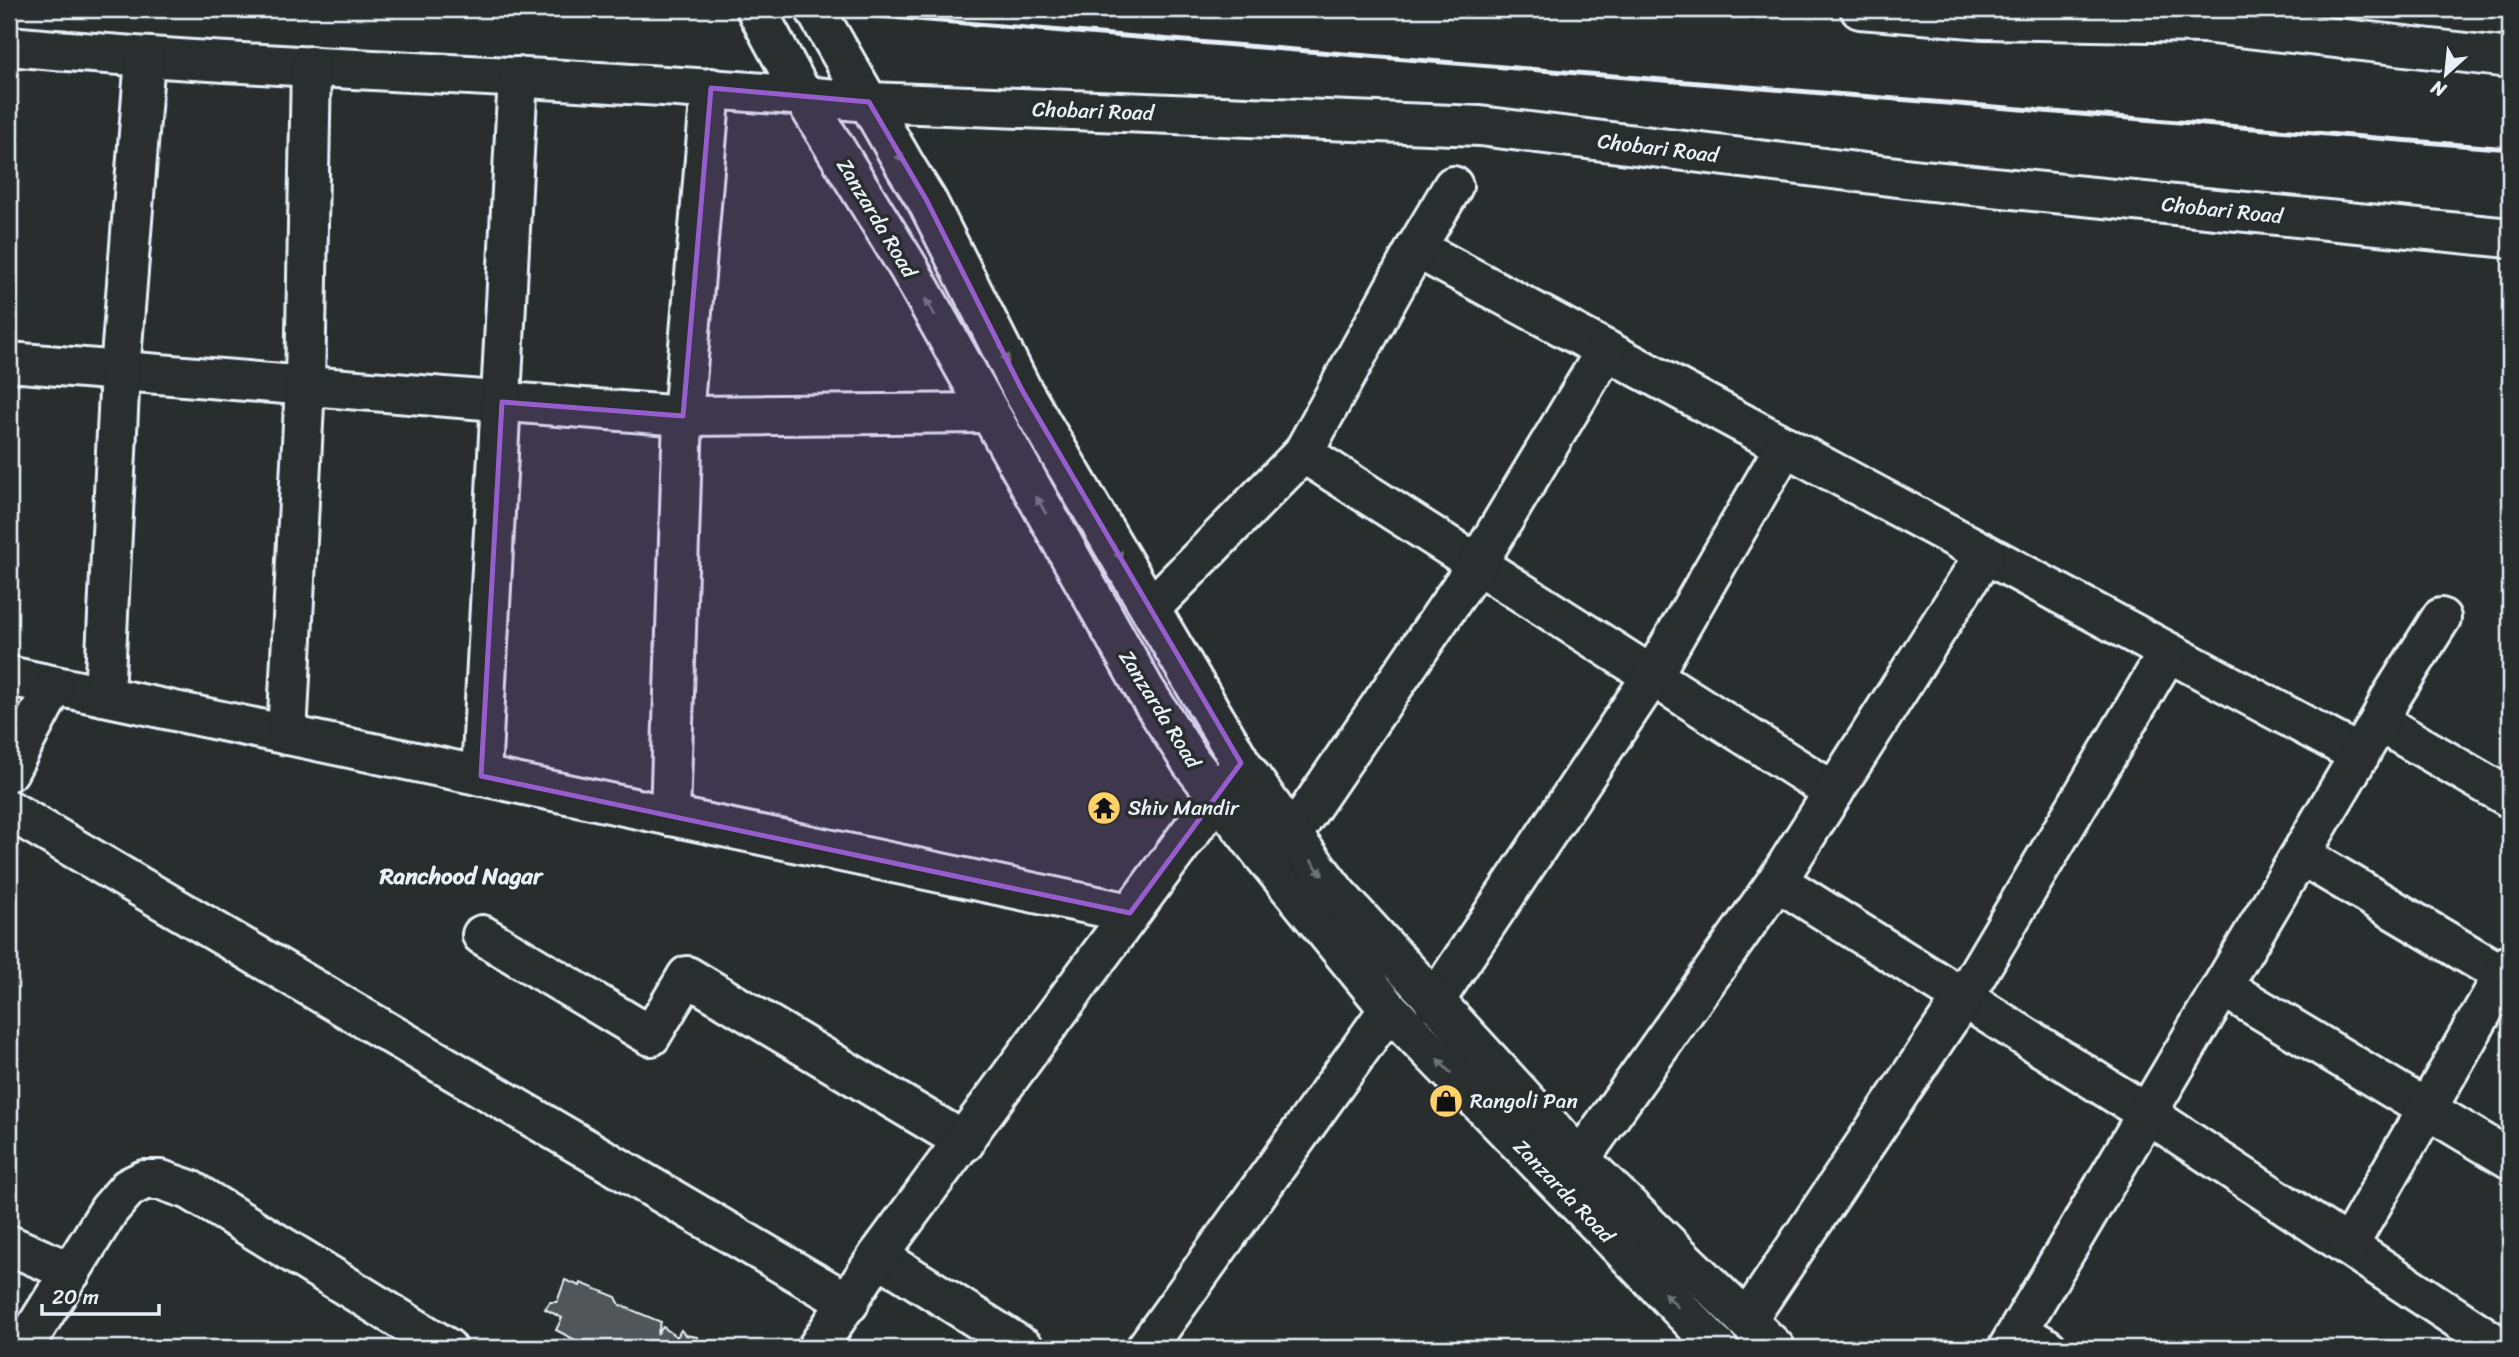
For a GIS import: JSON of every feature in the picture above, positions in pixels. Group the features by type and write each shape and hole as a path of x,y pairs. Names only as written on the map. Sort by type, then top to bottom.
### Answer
{"street":[{"name":"Zanzarda Road","path":"756,9 803,96 908,267 1145,690 1191,762 1390,1009 1718,1348"},
{"path":"816,9 927,201 1022,390 1241,763 1292,835 1337,894 1580,1160 1775,1348"},
{"path":"1860,9 1986,14 2207,16 2510,58"},
{"name":"Chobari Road","path":"9,46 145,58 711,88 869,102 1480,126 1922,180 2510,238"},
{"path":"104,696 120,371 145,58"},
{"path":"287,735 305,385 311,66"},
{"path":"481,776 518,77"},
{"path":"670,816 683,416 711,88"},
{"path":"1151,608 1303,453 1453,186"},
{"path":"1416,248 2360,755"},
{"path":"1292,835 1477,564 1606,350"},
{"path":"9,362 683,416 989,413"},
{"path":"1434,1002 1652,676 1785,446"},
{"path":"1303,453 1834,792"},
{"path":"1580,1160 1777,881 1985,554"},
{"path":"2025,1343 2148,1114 2360,755 2390,699 2441,618"},
{"path":"1747,1320 1963,998 2168,652"},
{"path":"9,676 1130,913"},
{"path":"9,771 54,685"},
{"path":"2379,722 2510,798"},
{"path":"817,1348 878,1256 965,1142 1241,763"},
{"path":"9,810 849,1303"},
{"path":"2301,855 2508,973 2348,1246"},
{"path":"1777,881 2148,1114 2502,1348"},
{"path":"482,935 651,1036 687,976 965,1142"},
{"path":"2223,988 2510,1159"},
{"path":"1146,1348 1390,1009"},
{"path":"23,1348 109,1210 128,1188 144,1180 161,1180 190,1190 447,1348"},
{"path":"9,1245 71,1272"},
{"path":"878,1256 1024,1348"}],"highlighted area":[{"path":"711,88 869,102 927,201 1022,390 1241,763 1130,913 481,776 502,402 683,416"}],"building":[{"path":"565,1280 580,1286 581,1283 616,1297 620,1305 661,1322 657,1335 663,1327 677,1337 681,1330 685,1335 697,1337 699,1346 712,1343 716,1348 578,1348 581,1343 556,1330 562,1318 545,1309 550,1302 557,1302"}],"railway":[{"path":"792,9 2510,149"}],"place":[{"name":"Shiv Mandir","path":"1104,808"},
{"name":"Rangoli Pan","path":"1446,1101"}],"district":[{"name":"Ranchood Nagar","path":"461,876"}]}
